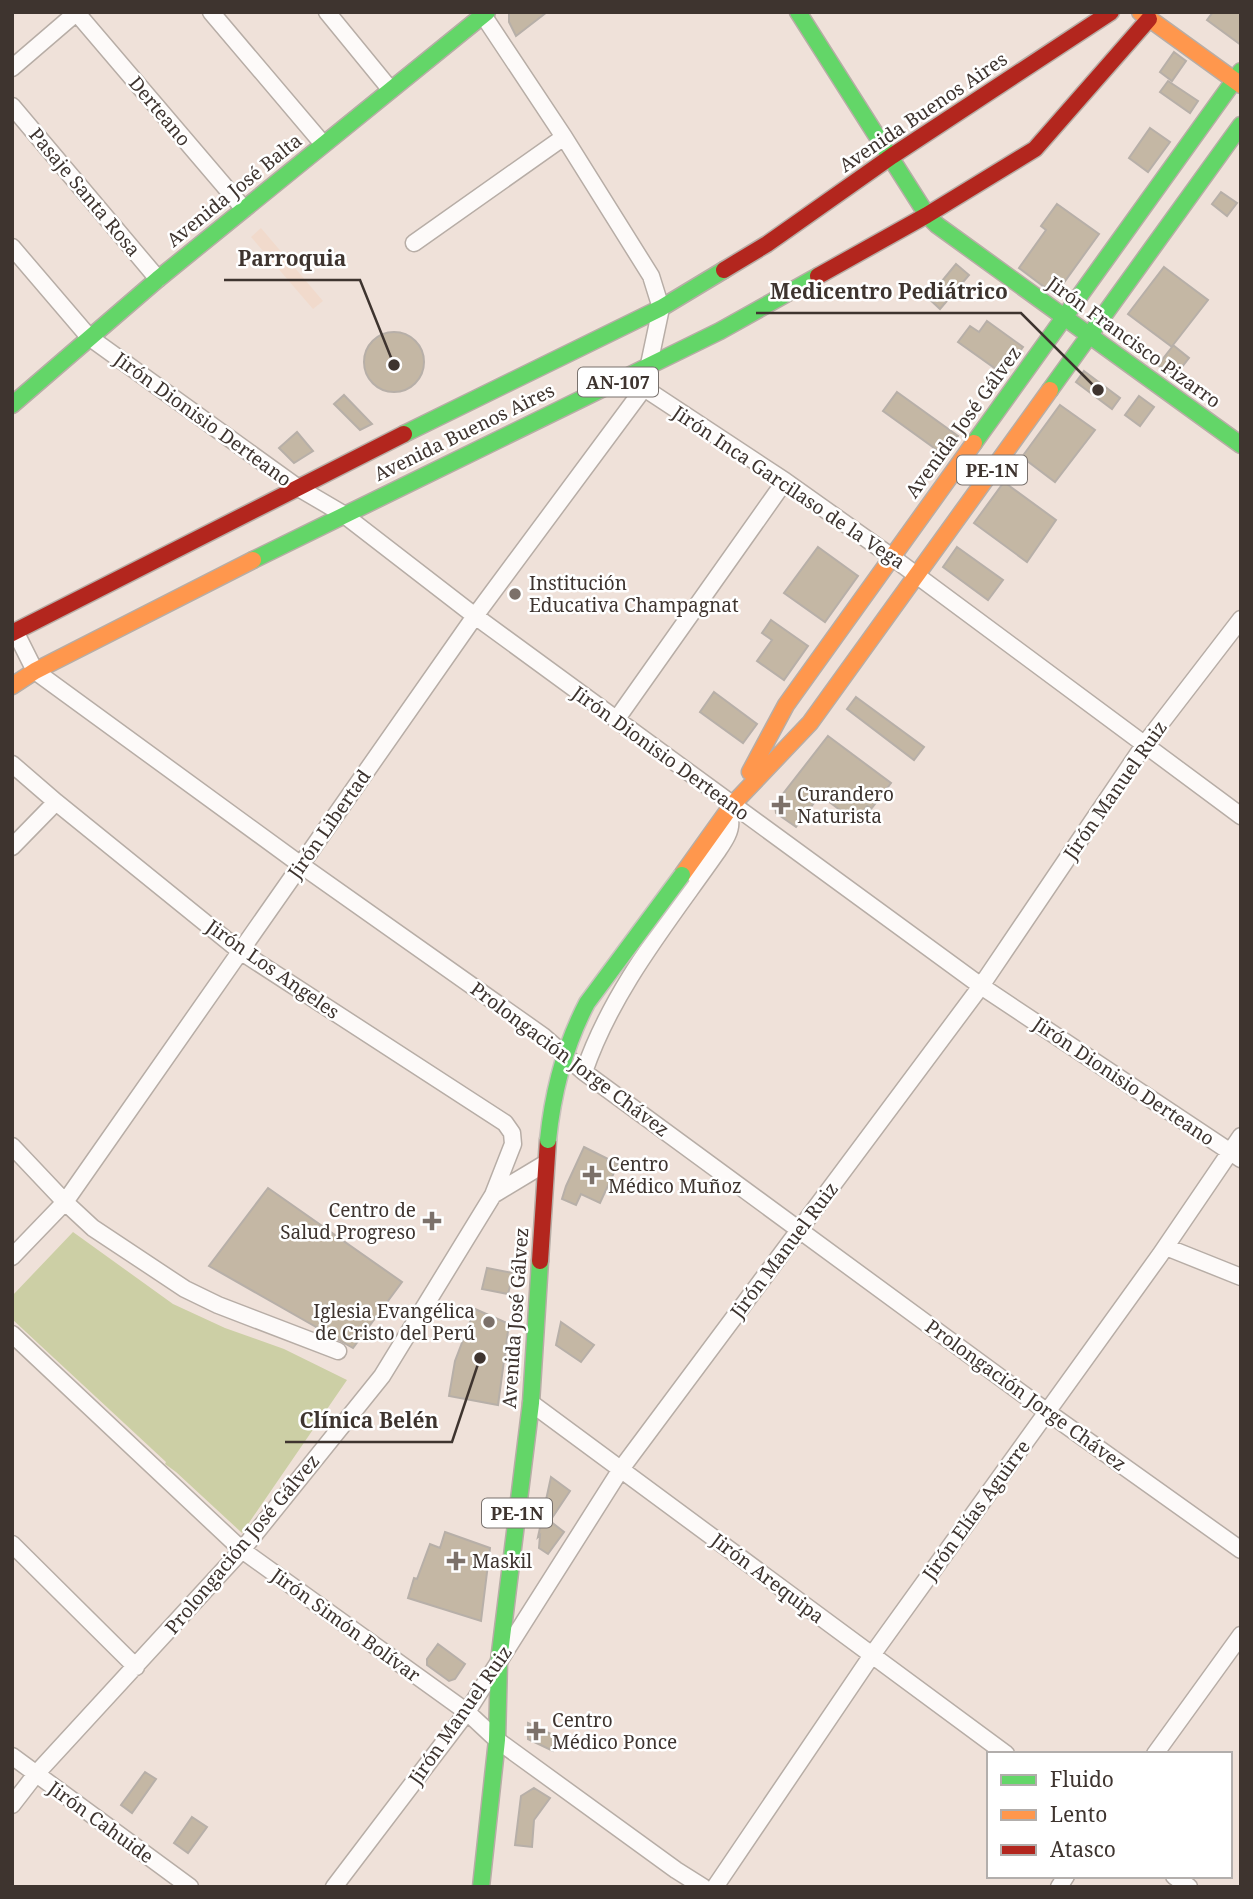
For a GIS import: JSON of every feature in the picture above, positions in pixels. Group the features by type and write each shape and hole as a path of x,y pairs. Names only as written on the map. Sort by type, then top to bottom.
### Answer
{"main road":[{"name":"Jirón Francisco Pizarro","path":"798,12 937,225 1241,445"},
{"name":"Avenida Buenos Aires","path":"14,632 297,487 661,307 767,244 892,156 1111,12"},
{"name":"Avenida José Balta","path":"14,401 323,144 485,14"},
{"name":"Avenida Buenos Aires","path":"12,686 35,671 343,514 650,367 928,215 1035,149 1144,16"},
{"path":"1144,16 1238,79"},
{"name":"Avenida José Gálvez","path":"481,1887 496,1740 499,1661 531,1403 548,1140 555,1088 575,1024 587,1003 730,808 786,705 1238,79"},
{"name":"Avenida José Gálvez","path":"730,808 810,723 1241,125"}],"street":[{"path":"211,12 323,144"},
{"path":"327,12 390,89"},
{"path":"12,68 76,13"},
{"name":"Derteano","path":"76,13 244,209"},
{"path":"485,14 651,276 661,307 644,388"},
{"name":"Pasaje Santa Rosa","path":"12,106 159,279"},
{"path":"414,243 564,137"},
{"name":"Jirón Dionisio Derteano","path":"12,247 89,337 297,487 343,514 730,808 981,986 1235,1155"},
{"name":"Jirón Inca Garcilaso de la Vega","path":"644,388 785,481 892,557 1241,816"},
{"name":"Jirón Libertad","path":"12,1257 65,1202 475,616 644,388"},
{"path":"616,720 785,481"},
{"name":"Jirón Manuel Ruiz","path":"334,1887 467,1712 621,1469 981,986 1144,746 1241,619"},
{"name":"Prolongación Jorge Chávez","path":"14,632 35,671 301,865 543,1036 584,1072 1046,1411 1241,1550"},
{"name":"Jirón Los Angeles","path":"12,764 240,951 505,1123 512,1133"},
{"path":"12,847 56,802"},
{"path":"584,1072 595,1040 614,1002 726,839 731,825 730,808"},
{"name":"Prolongación José Gálvez","path":"12,1805 36,1774 242,1550 382,1376 493,1195 513,1144 512,1133"},
{"name":"Jirón Elías Aguirre","path":"715,1887 872,1655 1046,1411 1235,1155 1241,1136"},
{"path":"12,1146 93,1228 185,1289 218,1306 338,1351"},
{"name":"Prolongación José Gálvez","path":"493,1195 546,1163"},
{"path":"1166,1247 1241,1276"},
{"name":"Jirón Simón Bolívar","path":"12,1334 242,1550 467,1712 496,1740 703,1887"},
{"name":"Jirón Arequipa","path":"531,1403 1003,1752"},
{"path":"12,1544 135,1667"},
{"path":"1156,1752 1241,1634"},
{"name":"Jirón Cahuide","path":"12,1756 190,1887"}],"shaded area":[{"path":"261,228 323,301 313,309 251,237"}],"green space":[{"path":"73,1232 173,1304 225,1328 284,1349 347,1380 242,1533 12,1319 12,1296"}],"building":[{"path":"509,12 547,12 516,36 509,22"},
{"path":"1213,12 1241,12 1241,45 1207,20"},
{"path":"1174,52 1186,61 1172,81 1160,72"},
{"path":"1168,81 1198,101 1190,113 1160,92"},
{"path":"1150,128 1170,142 1148,172 1129,158"},
{"path":"1221,192 1237,203 1227,216 1212,204"},
{"path":"1057,204 1099,234 1055,295 1019,268 1046,230 1041,226"},
{"path":"956,264 969,275 940,309 928,298"},
{"path":"1164,267 1208,300 1173,345 1189,358 1174,377 1158,365 1172,347 1128,314"},
{"path":"987,321 1023,347 1003,374 958,342 970,326 979,332"},
{"path":"388,332 400,332 419,345 424,362 422,374 411,387 400,392 388,392 369,379 364,368 364,356 377,337"},
{"path":"1084,371 1120,398 1112,409 1076,382"},
{"path":"897,392 958,436 944,455 883,411"},
{"path":"344,395 372,424 360,430 334,404"},
{"path":"1139,396 1154,407 1140,426 1125,415"},
{"path":"1060,405 1095,430 1055,482 1022,457"},
{"path":"297,432 313,451 294,463 279,448"},
{"path":"1004,482 1056,520 1027,562 974,523"},
{"path":"818,547 858,576 825,622 784,593"},
{"path":"957,547 1003,580 988,600 943,567"},
{"path":"771,620 808,646 784,680 757,661 772,640 762,633"},
{"path":"714,692 757,724 743,743 700,712"},
{"path":"856,697 924,747 914,760 847,709"},
{"path":"828,736 891,783 871,809 867,806 856,822 820,795 796,827 776,813 775,804"},
{"name":"Centro Médico Muñoz","path":"584,1147 618,1164 600,1203 581,1194 576,1205 562,1199"},
{"path":"268,1188 402,1282 353,1348 209,1266"},
{"path":"487,1268 513,1273 508,1294 482,1289"},
{"path":"475,1309 509,1324 498,1405 449,1396 455,1361"},
{"path":"561,1322 594,1345 581,1362 556,1345"},
{"path":"551,1477 570,1491 550,1521 564,1532 548,1554 539,1548 540,1535 538,1537"},
{"path":"445,1532 490,1548 481,1621 408,1598 430,1544 440,1548"},
{"path":"438,1644 465,1664 455,1679 449,1681 427,1665 427,1659"},
{"name":"Centro Médico Ponce","path":"528,1723 561,1739 553,1751 528,1739"},
{"path":"145,1772 156,1779 132,1813 121,1805"},
{"path":"534,1788 550,1798 534,1820 532,1847 515,1845 521,1796"},
{"path":"192,1817 207,1827 188,1853 174,1843"}],"traffic: fast":[{"path":"12,405 158,279 487,12"},
{"path":"798,12 927,215 937,225 1241,445"},
{"path":"974,443 1241,71"},
{"path":"1050,390 1241,125"},
{"path":"404,434 661,308 724,270"},
{"path":"253,560 720,331 818,276"},
{"path":"548,1140 561,1070 587,1003 682,875"},
{"path":"481,1887 497,1740 499,1661 531,1403 540,1261"}],"traffic: slow":[{"path":"1140,12 1241,85"},
{"path":"682,875 732,805 810,723 1050,390"},
{"path":"750,772 786,705 974,443"},
{"path":"12,686 35,671 253,560"}],"traffic: jam":[{"path":"724,270 767,244 892,156 1111,12"},
{"path":"818,276 927,215 1035,149 1149,19"},
{"path":"12,633 404,434"},
{"path":"540,1261 548,1140"}],"place":[{"name":"Parroquia","path":"394,365"},
{"name":"Medicentro Pediátrico","path":"1098,390"},
{"name":"Institución Educativa Champagnat","path":"515,594"},
{"name":"Curandero Naturista","path":"781,805"},
{"name":"Centro Médico Muñoz","path":"592,1175"},
{"name":"Centro de Salud Progreso","path":"432,1221"},
{"name":"Iglesia Evangélica de Cristo del Perú","path":"489,1322"},
{"name":"Clínica Belén","path":"480,1358"},
{"name":"Maskil","path":"456,1561"},
{"name":"Centro Médico Ponce","path":"536,1731"}]}
